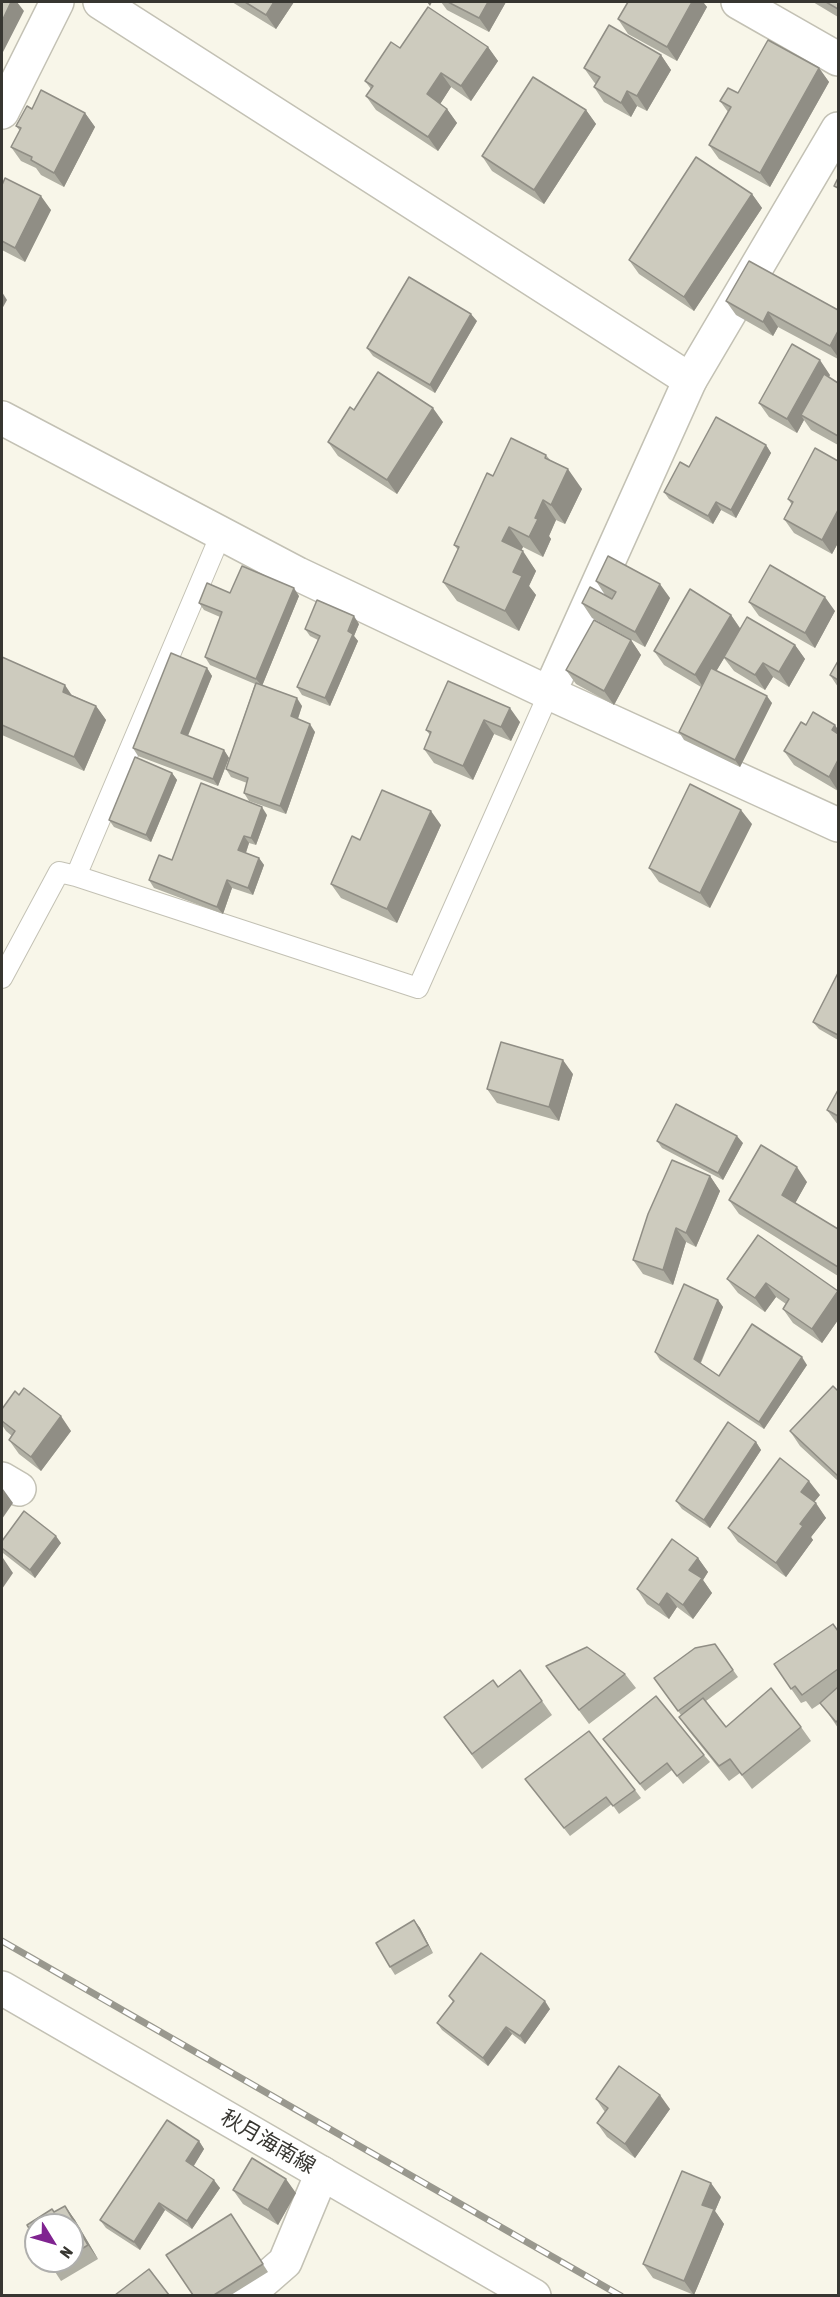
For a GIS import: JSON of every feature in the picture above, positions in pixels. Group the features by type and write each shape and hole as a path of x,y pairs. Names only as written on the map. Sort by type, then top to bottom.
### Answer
{"street":[{"path":"2,112 57,2"},
{"path":"100,2 690,380"},
{"path":"738,2 838,59"},
{"path":"549,693 690,380 838,129"},
{"path":"2,418 298,574 549,693 838,825"},
{"name":"秋月海南線","path":"2,1988 534,2295"},
{"path":"246,2295 285,2262 322,2173"}],"lane":[{"path":"76,876 221,534"},
{"path":"2,978 59,872 418,988 549,693"}],"building":[{"path":"2,2 11,2 2,21"},
{"path":"245,2 274,2 266,15"},
{"path":"448,2 488,2 479,18"},
{"path":"628,2 692,2 667,47 618,19"},
{"path":"826,2 838,2 838,9"},
{"path":"428,7 488,47 461,86 441,73 427,94 447,109 428,137 366,96 373,86 365,81 391,42 400,48"},
{"path":"609,25 661,55 637,96 627,91 621,103 594,87 600,77 584,68"},
{"path":"768,40 819,68 760,173 709,145 731,107 720,101 728,88 738,93"},
{"path":"533,77 586,110 534,190 482,156"},
{"path":"41,90 85,113 54,173 31,160 32,157 11,147 21,128 16,126 27,106 32,109"},
{"path":"696,157 752,194 684,297 629,260"},
{"path":"5,178 41,196 15,248 2,241 2,185"},
{"path":"749,261 838,310 838,331 830,346 768,312 763,322 726,301"},
{"path":"409,277 471,314 430,385 367,348"},
{"path":"792,344 820,360 787,419 759,403"},
{"path":"378,372 433,408 387,480 328,442 350,407 354,410"},
{"path":"824,374 838,383 838,436 801,415"},
{"path":"716,417 766,445 731,510 716,502 708,516 664,492 680,462 689,467"},
{"path":"511,438 568,469 551,505 543,500 535,518 538,519 529,537 509,527 502,541 523,551 513,572 522,576 505,611 443,582 459,547 454,545 487,473 493,476"},
{"path":"815,448 838,461 838,510 822,540 784,519 793,502 788,499"},
{"path":"608,556 660,584 635,632 582,603 590,587 612,599 616,592 596,581"},
{"path":"770,565 825,597 805,633 749,602"},
{"path":"242,566 294,588 256,679 205,657 222,612 199,603 207,583 230,593"},
{"path":"690,589 731,615 695,675 654,651"},
{"path":"317,600 354,616 348,631 353,634 325,698 297,687 320,636 305,629"},
{"path":"747,617 795,645 779,672 763,663 755,675 724,657"},
{"path":"594,620 631,640 604,691 566,670"},
{"path":"171,653 207,668 181,733 224,750 213,779 133,748"},
{"path":"2,657 65,685 63,692 96,706 74,757 2,725"},
{"path":"838,661 838,680 830,675"},
{"path":"711,668 767,696 735,760 679,732"},
{"path":"448,681 510,708 501,727 484,720 463,766 424,749 431,732 426,730"},
{"path":"256,683 297,698 291,716 310,724 280,806 244,793 248,778 226,769"},
{"path":"813,712 835,725 832,730 838,734 838,760 829,777 784,751 801,722 806,725"},
{"path":"135,757 172,773 146,835 109,820"},
{"path":"201,783 262,807 251,838 244,836 238,850 259,858 248,888 227,880 217,907 149,880 159,855 172,860"},
{"path":"690,784 741,810 700,893 649,868"},
{"path":"382,790 431,811 387,909 331,884 352,836 360,840"},
{"path":"838,973 838,1035 813,1022"},
{"path":"501,1042 563,1060 549,1107 487,1089"},
{"path":"838,1090 838,1116 827,1110"},
{"path":"676,1104 737,1136 718,1173 657,1141"},
{"path":"761,1145 797,1167 782,1195 838,1229 838,1267 729,1200"},
{"path":"672,1160 710,1176 686,1233 676,1228 663,1270 633,1260 648,1214"},
{"path":"758,1235 838,1291 812,1329 783,1309 789,1299 766,1283 755,1298 727,1279"},
{"path":"684,1284 718,1300 694,1359 719,1376 752,1324 802,1357 759,1422 655,1352"},
{"path":"833,1386 838,1391 838,1476 790,1431"},
{"path":"24,1388 61,1416 31,1457 9,1440 15,1431 2,1421 2,1409 15,1391 19,1395"},
{"path":"728,1422 756,1442 704,1520 676,1501"},
{"path":"780,1458 809,1481 801,1492 816,1503 800,1524 803,1526 776,1563 728,1528"},
{"path":"24,1511 56,1536 30,1570 2,1548 2,1541"},
{"path":"672,1539 698,1558 689,1570 702,1578 683,1605 667,1593 659,1605 637,1589"},
{"path":"833,1624 838,1631 838,1669 802,1695 795,1686 791,1689 774,1664"},
{"path":"715,1644 733,1670 678,1711 654,1678 695,1648"},
{"path":"587,1647 625,1674 579,1710 546,1666"},
{"path":"520,1670 542,1701 472,1754 444,1717 493,1680 498,1687"},
{"path":"838,1687 838,1720 836,1722 820,1703"},
{"path":"771,1688 801,1727 742,1775 730,1759 719,1766 679,1717 703,1698 726,1727"},
{"path":"656,1696 704,1755 677,1776 667,1763 640,1784 603,1739"},
{"path":"589,1731 635,1790 613,1806 606,1797 564,1828 525,1779"},
{"path":"414,1920 428,1945 390,1967 376,1943"},
{"path":"481,1953 545,2001 520,2036 506,2027 483,2058 437,2023 454,2001 449,1996"},
{"path":"619,2066 660,2095 625,2144 597,2123 608,2108 596,2099"},
{"path":"167,2120 199,2141 186,2161 214,2180 187,2221 159,2203 134,2242 100,2220"},
{"path":"252,2158 286,2179 268,2210 233,2190"},
{"path":"682,2171 711,2183 702,2205 714,2209 684,2281 643,2264"},
{"path":"65,2206 69,2213 46,2213 52,2209 54,2212"},
{"path":"231,2214 263,2264 214,2295 193,2295 166,2255"},
{"path":"149,2269 169,2295 115,2295"}],"railway":[{"path":"2,1941 621,2296"}]}
